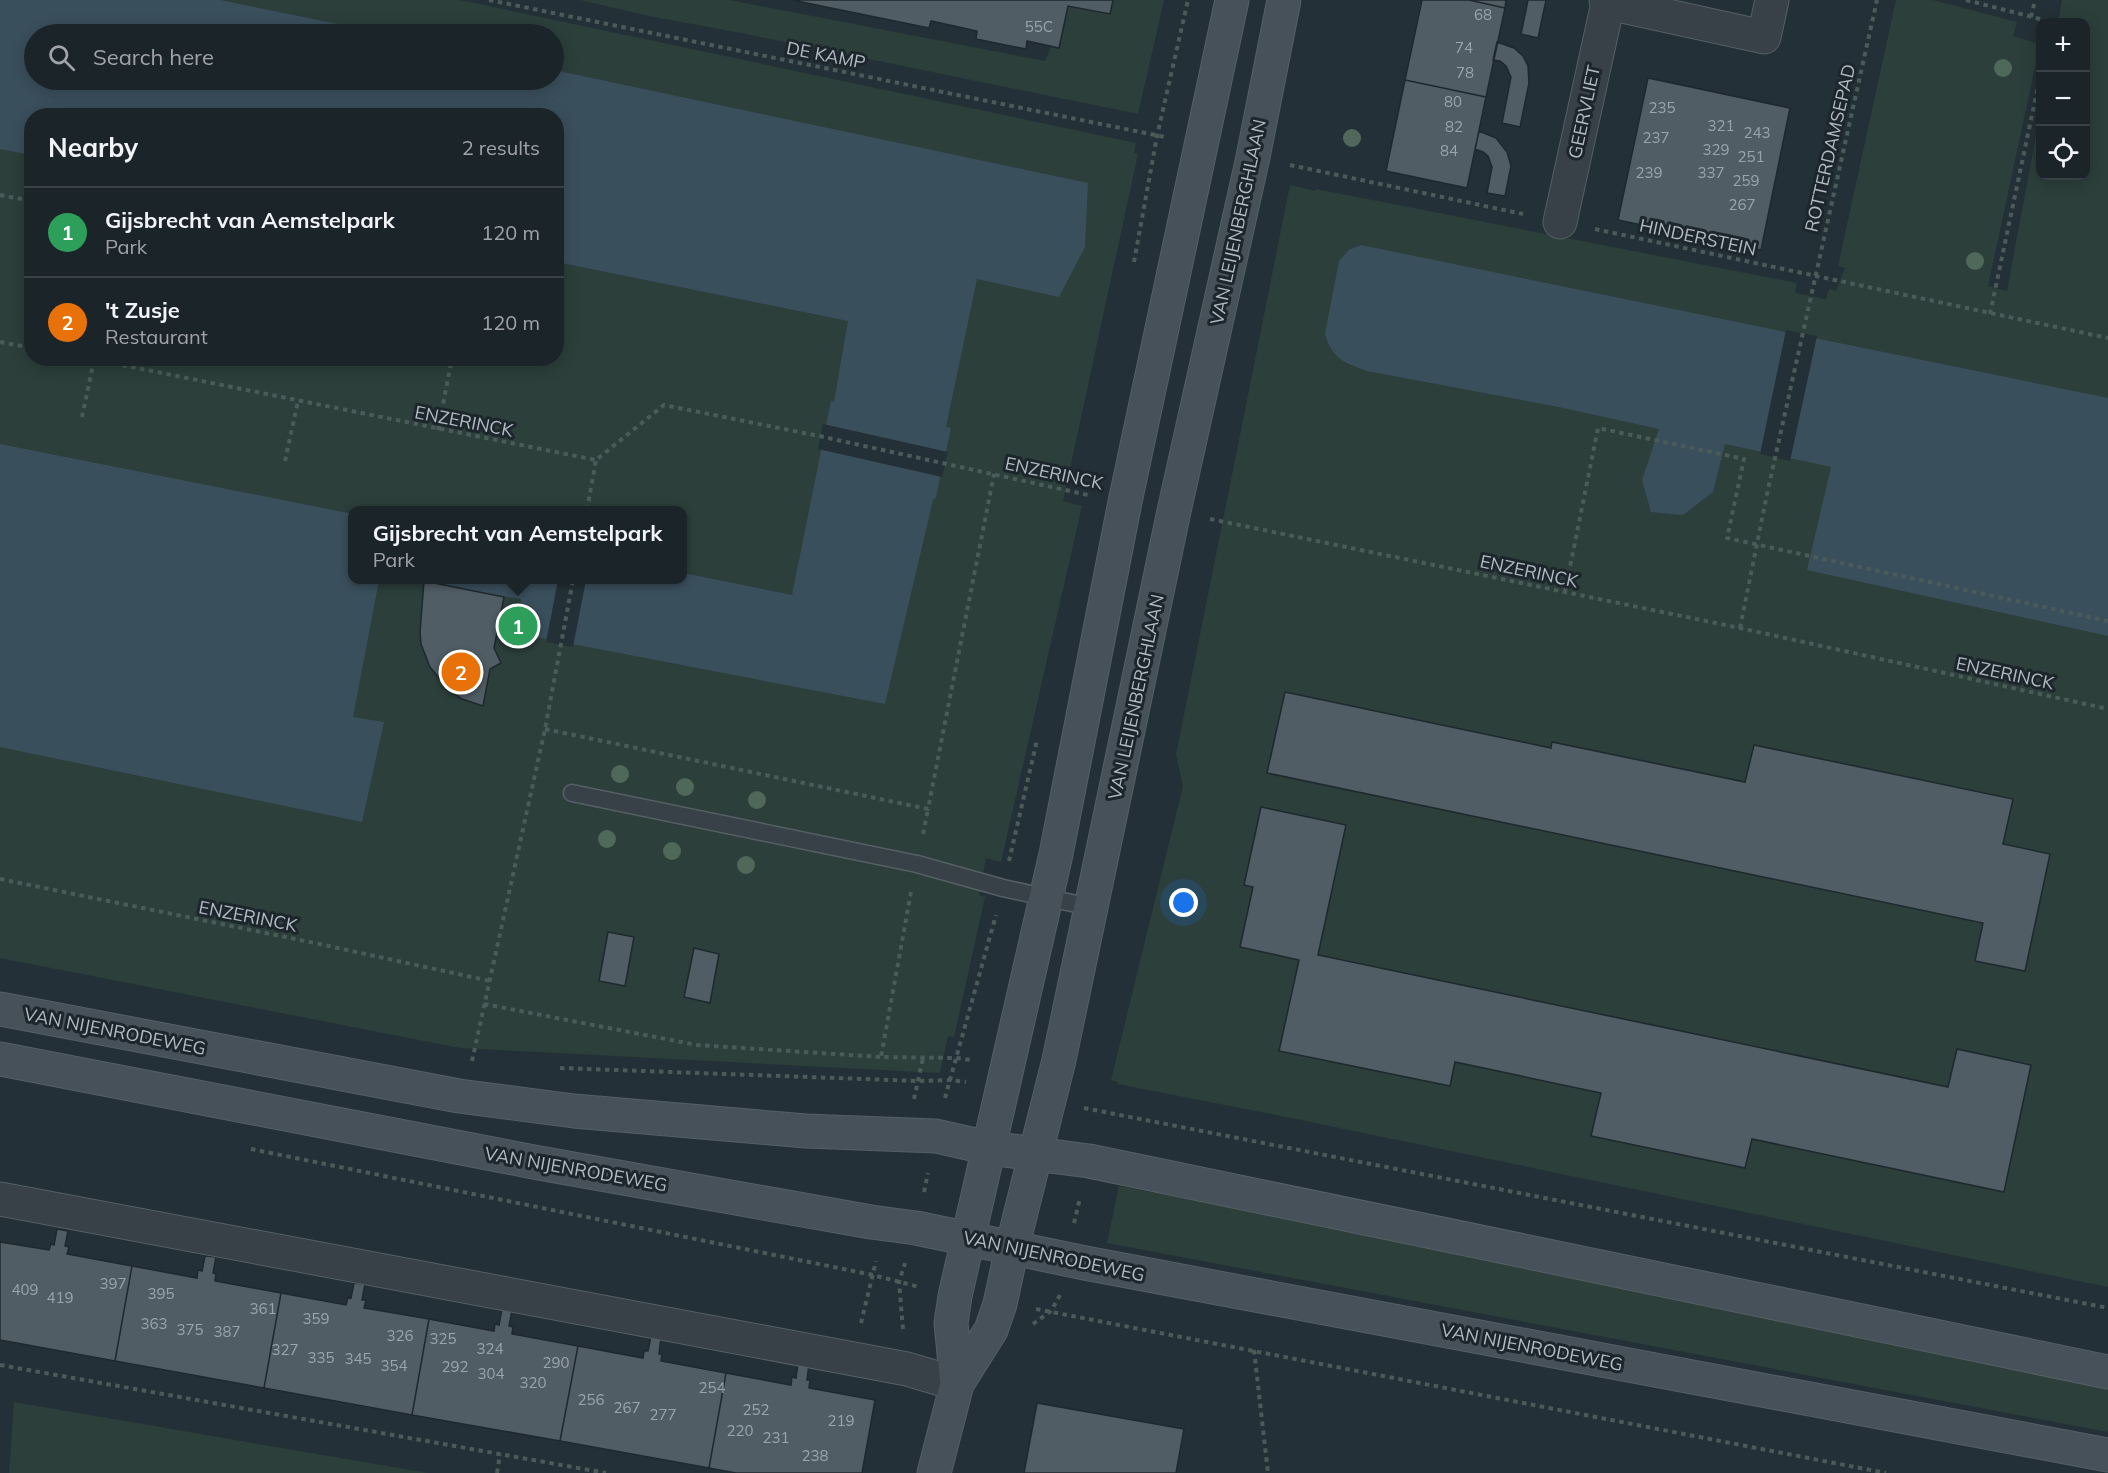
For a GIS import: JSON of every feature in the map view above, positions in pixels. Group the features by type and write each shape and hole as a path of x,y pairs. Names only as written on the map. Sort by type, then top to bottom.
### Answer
{"main road":[{"name":"VAN LEIJENBERGHLAAN","path":"957,1384 951,1323 955,1296 1046,898 1125,502 1232,0"},
{"name":"VAN LEIJENBERGHLAAN","path":"934,1473 957,1384 991,1330 1000,1304 1059,1060 1174,512 1253,156 1284,0"},
{"name":"VAN NIJENRODEWEG","path":"0,1009 471,1097 574,1111 806,1131 936,1136 989,1148 1089,1161 2108,1372"},
{"name":"VAN NIJENRODEWEG","path":"0,1059 539,1163 916,1228 1085,1263 2108,1455"}],"street":[{"name":"GEERVLIET","path":"1560,222 1607,1 1678,9 1764,37 1772,0"},
{"path":"0,1199 896,1367 957,1384"}],"lane":[{"path":"572,793 917,864 1046,898 1090,907"}],"path":[{"name":"DE KAMP","path":"489,0 1157,136 1188,0"},
{"name":"ROTTERDAMSEPAD","path":"1740,628 1767,494 1877,0"},
{"path":"1966,0 2036,18"},
{"path":"2031,17 2035,0"},
{"path":"1990,314 2036,96"},
{"name":"HINDERSTEIN","path":"1282,163 2108,338"},
{"path":"0,195 24,200"},
{"path":"0,342 24,346"},
{"path":"82,417 93,366"},
{"name":"ENZERINCK","path":"124,366 596,460 664,405 1125,502"},
{"path":"438,430 450,366"},
{"path":"285,461 298,401"},
{"path":"1565,592 1598,428 1744,459 1727,538 2108,621"},
{"path":"588,506 596,460"},
{"path":"881,1057 994,474"},
{"name":"ENZERINCK","path":"1174,512 1740,628 2108,709"},
{"path":"471,1067 545,729 572,584"},
{"path":"545,729 928,809"},
{"name":"ENZERINCK","path":"0,879 298,939 490,981"},
{"path":"484,1004 697,1045 881,1057 956,1058 1006,1076"},
{"path":"549,1068 918,1081 1006,1076"},
{"path":"1049,1098 1113,1115 2108,1308"},
{"path":"249,1149 881,1277 955,1296"},
{"path":"1000,1304 1051,1311 1886,1473"},
{"path":"1254,1350 1268,1473"},
{"path":"0,1365 606,1473"},
{"path":"497,1473 500,1454"}],"green space":[{"path":"0,0 460,0 1136,143 1134,153 1138,154 1063,501 1082,506 1001,862 986,858 979,895 985,897 954,1037 948,1036 940,1073 460,1048 0,958"},
{"path":"580,0 729,0 1045,61 1068,5 1110,14 1113,0 1164,0 1138,114 654,17"},
{"path":"1896,0 1933,0 2017,22 2013,36 2036,43 2036,63 1988,286 2007,291 2036,135 2036,180 2090,180 2090,18 2059,18 2062,0 2108,0 2108,1287 1118,1084 1111,1080 1183,786 1176,755 1290,185 1797,283 1795,293 1826,299 1829,289 1836,291 1845,268 1838,266"},
{"path":"1119,1186 2108,1373 2108,1432 1107,1243"},
{"path":"14,1402 428,1473 9,1473"}],"water":[{"path":"0,0 220,0 338,24 24,24 24,90 564,90 564,72 1088,183 1085,247 1059,297 977,279 946,427 951,428 885,704 515,633 521,599 423,584 687,584 687,574 792,595 831,401 834,402 848,321 564,263 564,108 24,108 24,154 0,149"},
{"path":"1361,245 2108,398 2108,636 1807,570 1831,467 1725,444 1713,492 1683,515 1651,512 1642,480 1659,429 1554,406 1367,371 1340,359 1331,349 1325,334 1339,261 1349,250"},
{"path":"0,444 348,513 348,584 378,584 353,717 384,722 362,822 0,747"}],"pier":[{"path":"1786,330 1817,336 1790,461 1760,454"},
{"path":"823,424 948,452 942,477 818,449"},
{"path":"557,584 585,584 573,647 546,642"}],"building":[{"path":"792,0 1113,0 1110,14 1068,6 1059,48 1027,41 1026,49 976,39 977,31 931,21 929,28"},
{"path":"1422,0 1469,0 1505,8 1486,97 1405,80"},
{"path":"1469,0 1506,0 1505,8"},
{"path":"1528,0 1546,0 1538,38 1521,34"},
{"path":"1497,42 1514,48 1523,56 1528,66 1529,83 1520,127 1502,123 1511,77 1506,66 1500,61 1493,60"},
{"path":"1648,78 1790,108 1761,250 1618,220"},
{"path":"1405,80 1486,97 1467,188 1386,171"},
{"path":"1479,131 1496,138 1507,152 1511,166 1505,196 1487,193 1492,167 1488,156 1475,149"},
{"path":"424,584 439,584 504,597 494,648 501,663 490,669 483,706 462,699 448,689 430,667 421,644"},
{"path":"1285,692 1551,748 1552,742 1745,782 1754,745 2013,799 2003,844 2050,854 2025,971 1975,961 1983,923 1267,773"},
{"path":"1261,807 1346,825 1318,955 1948,1087 1957,1049 2031,1065 2004,1192 1752,1139 1745,1168 1591,1136 1601,1093 1455,1062 1450,1086 1279,1051 1299,960 1240,947 1253,887 1244,885"},
{"path":"608,932 634,937 625,986 599,981"},
{"path":"694,948 719,954 710,1003 684,997"},
{"path":"57,1229 68,1231 65,1246 69,1247 67,1254 132,1266 115,1361 0,1340 0,1242 49,1250 51,1244 54,1245"},
{"path":"205,1256 216,1257 213,1273 216,1274 215,1281 281,1293 264,1388 115,1361 132,1266 197,1278 198,1270 202,1271"},
{"path":"354,1283 365,1284 362,1300 366,1300 364,1308 429,1319 412,1415 264,1388 281,1293 346,1305 348,1297 351,1298"},
{"path":"502,1309 512,1311 509,1326 513,1327 512,1334 578,1346 560,1441 412,1415 429,1319 494,1331 495,1324 499,1325"},
{"path":"651,1336 661,1338 659,1354 662,1354 661,1361 726,1373 709,1468 560,1441 578,1346 643,1358 644,1351 648,1351"},
{"path":"798,1363 809,1364 807,1380 810,1380 809,1388 875,1400 862,1473 736,1473 709,1468 726,1373 791,1385 792,1377 796,1378"},
{"path":"1037,1403 1184,1429 1176,1473 1024,1473"}],"place":[{"name":"Gijsbrecht van Aemstelpark","path":"518,626"},
{"name":"'t Zusje","path":"461,672"}]}
